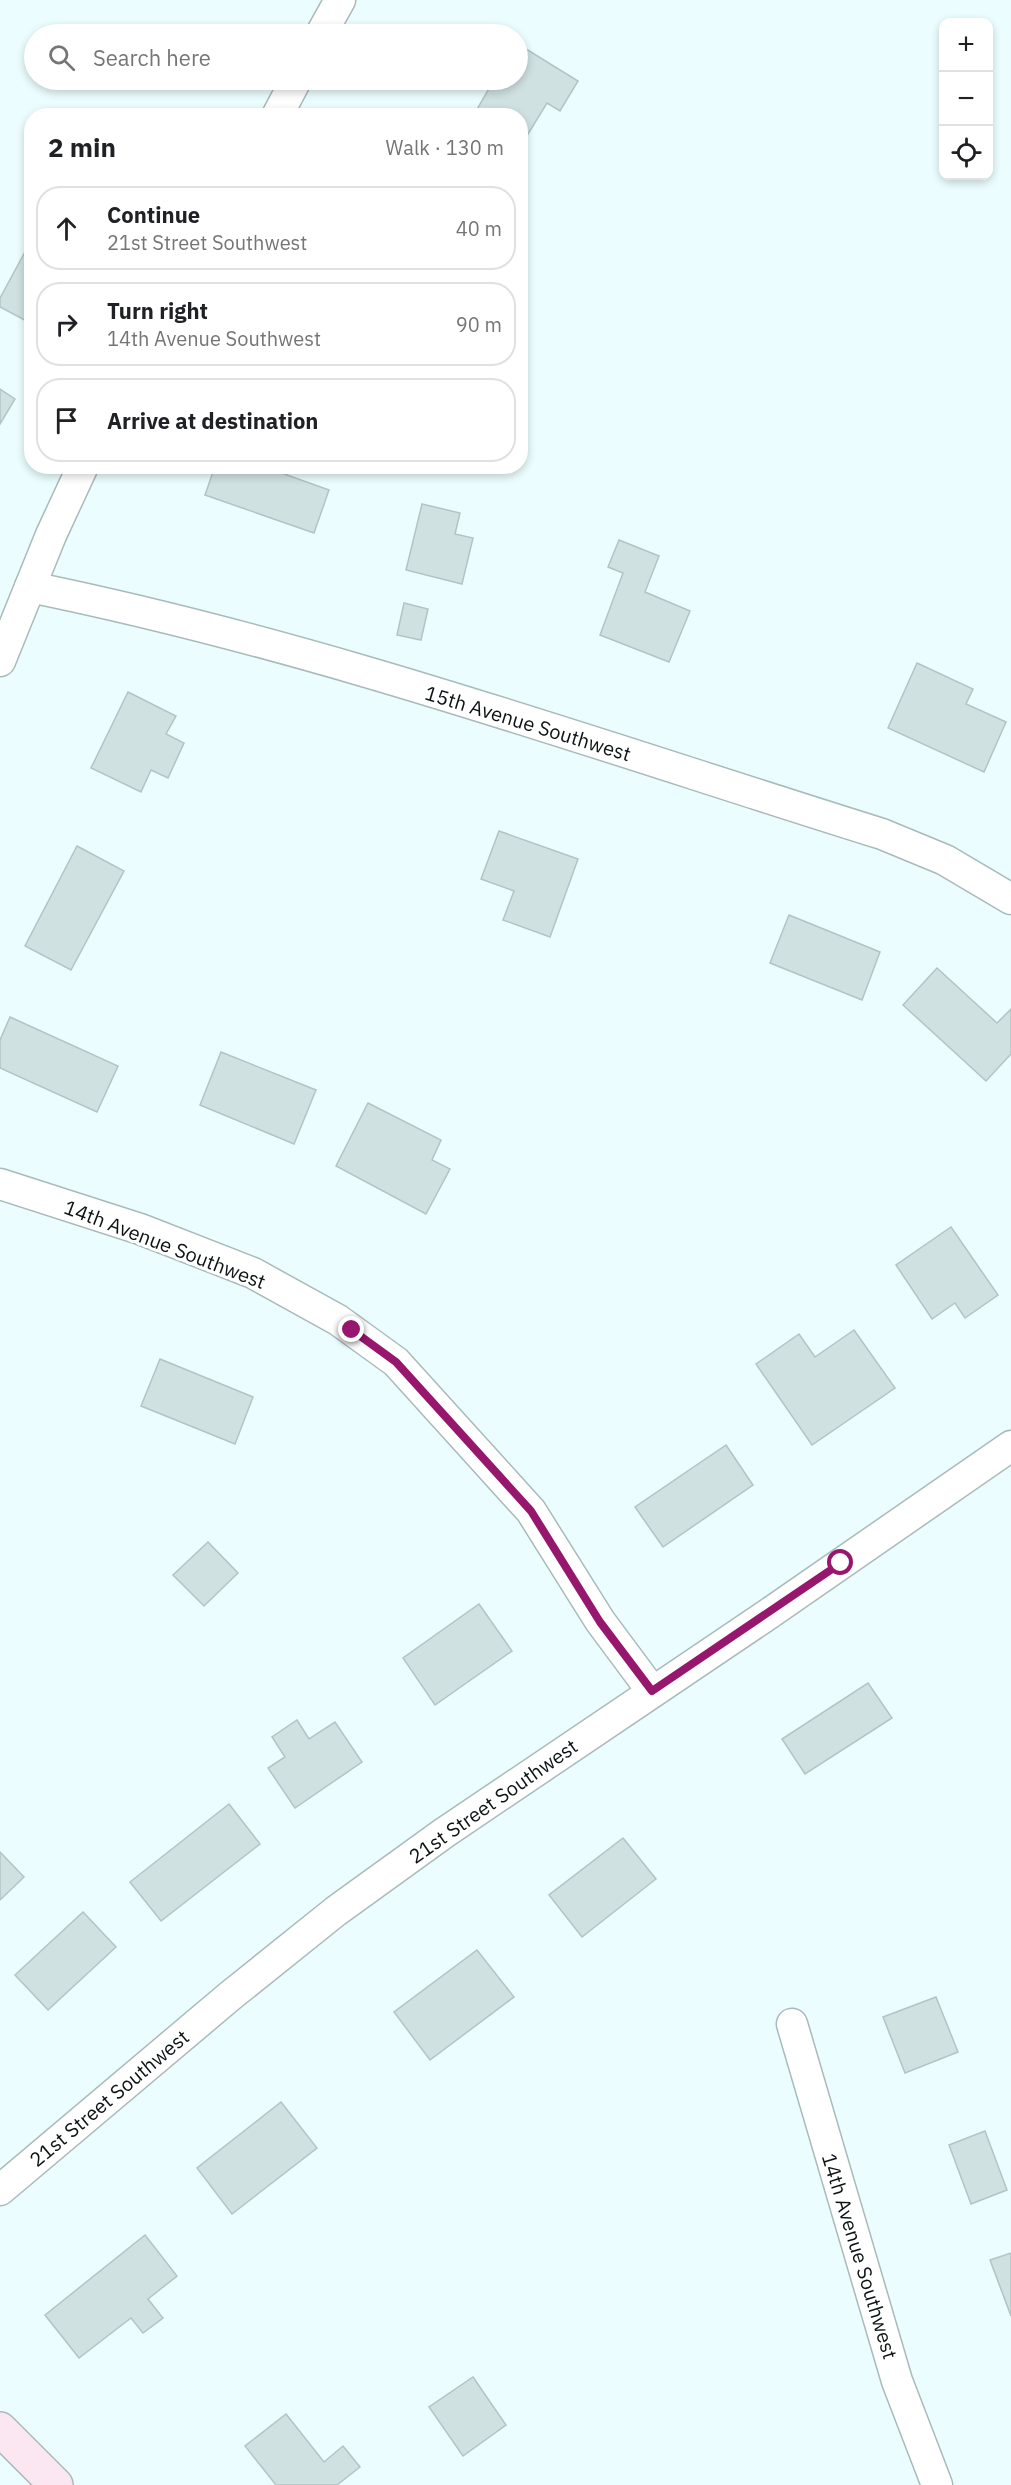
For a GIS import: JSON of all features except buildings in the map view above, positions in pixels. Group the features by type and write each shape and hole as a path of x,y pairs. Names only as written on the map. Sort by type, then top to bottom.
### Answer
{"street":[{"path":"327,24 340,0"},
{"path":"281,108 291,90"},
{"path":"0,661 79,474"},
{"name":"15th Avenue Southwest","path":"30,587 113,604 353,668 871,831 945,860 1011,899"},
{"name":"14th Avenue Southwest","path":"0,1184 140,1229 253,1273 338,1320 396,1362 531,1511 600,1622 652,1691"},
{"name":"21st Street Southwest","path":"0,2190 230,1996 336,1911 444,1833 1011,1446"},
{"name":"14th Avenue Southwest","path":"792,2024 897,2381 937,2485"},
{"path":"0,2429 56,2485"}],"route":[{"path":"352,1330 396,1362 531,1511 600,1622 652,1691 841,1563"}]}
